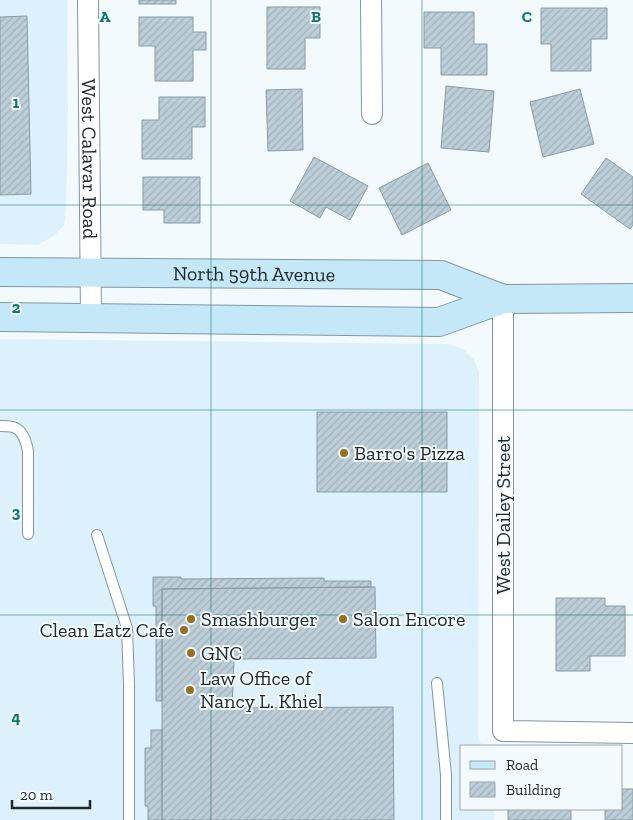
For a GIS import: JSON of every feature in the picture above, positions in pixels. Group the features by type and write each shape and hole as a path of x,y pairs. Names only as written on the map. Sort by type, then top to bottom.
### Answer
{"main road":[{"name":"North 59th Avenue","path":"0,272 441,275 503,299"},
{"name":"North 59th Avenue","path":"0,317 439,322 503,299 633,298"}],"street":[{"name":"West Calavar Road","path":"88,0 91,317"},
{"path":"371,0 372,114"},
{"name":"West Dailey Street","path":"503,299 503,731 633,733"}],"lane":[{"path":"0,426 12,426 26,440 28,451 28,534"},
{"path":"97,535 127,628 129,820"},
{"path":"437,683 446,775 446,820"}],"shaded area":[{"path":"0,0 67,0 68,110 66,210 64,225 55,235 38,245 0,244"},
{"path":"0,339 448,344 463,349 474,360 479,372 478,737 482,745 460,745 460,810 494,810 494,820 0,820"}],"building":[{"path":"139,0 176,0 176,4 139,4"},
{"path":"267,7 320,7 320,38 305,38 305,69 267,69"},
{"path":"541,8 607,8 607,39 591,39 591,71 551,71 551,44 541,44"},
{"path":"424,12 474,12 474,44 487,44 487,75 441,75 441,48 424,48"},
{"path":"27,16 31,194 0,195 0,17"},
{"path":"139,17 193,17 193,32 206,32 206,50 193,50 193,81 155,81 155,46 139,46"},
{"path":"446,86 494,91 489,152 441,148"},
{"path":"302,89 303,150 268,151 266,90"},
{"path":"580,89 594,144 543,157 530,102"},
{"path":"159,97 205,97 205,127 192,127 192,159 142,159 142,120 159,120"},
{"path":"314,157 368,186 350,220 326,207 320,218 290,201"},
{"path":"606,158 633,177 633,225 630,229 581,194"},
{"path":"428,163 451,210 402,235 379,188"},
{"path":"143,177 200,177 200,223 164,223 164,210 143,210"},
{"path":"317,412 447,412 447,492 317,492"},
{"path":"153,577 181,577 181,579 324,578 324,581 371,581 371,587 162,589 162,701 156,701 156,606 153,606"},
{"path":"375,587 376,658 234,659 232,708 393,707 394,820 162,820 162,589"},
{"path":"556,598 605,598 605,606 625,606 625,656 590,656 590,671 556,671"},
{"path":"151,730 162,730 162,820 148,820 148,806 145,806 145,748 151,748"},
{"path":"623,789 633,789 633,820 605,820 605,810 623,810"},
{"path":"508,810 571,810 571,820 508,820"}],"place":[{"name":"Barro's Pizza","path":"344,453"},
{"name":"Smashburger","path":"191,619"},
{"name":"Salon Encore","path":"343,619"},
{"name":"Clean Eatz Cafe","path":"184,630"},
{"name":"GNC","path":"191,653"},
{"name":"Law Office of Nancy L. Khiel","path":"190,690"}]}
